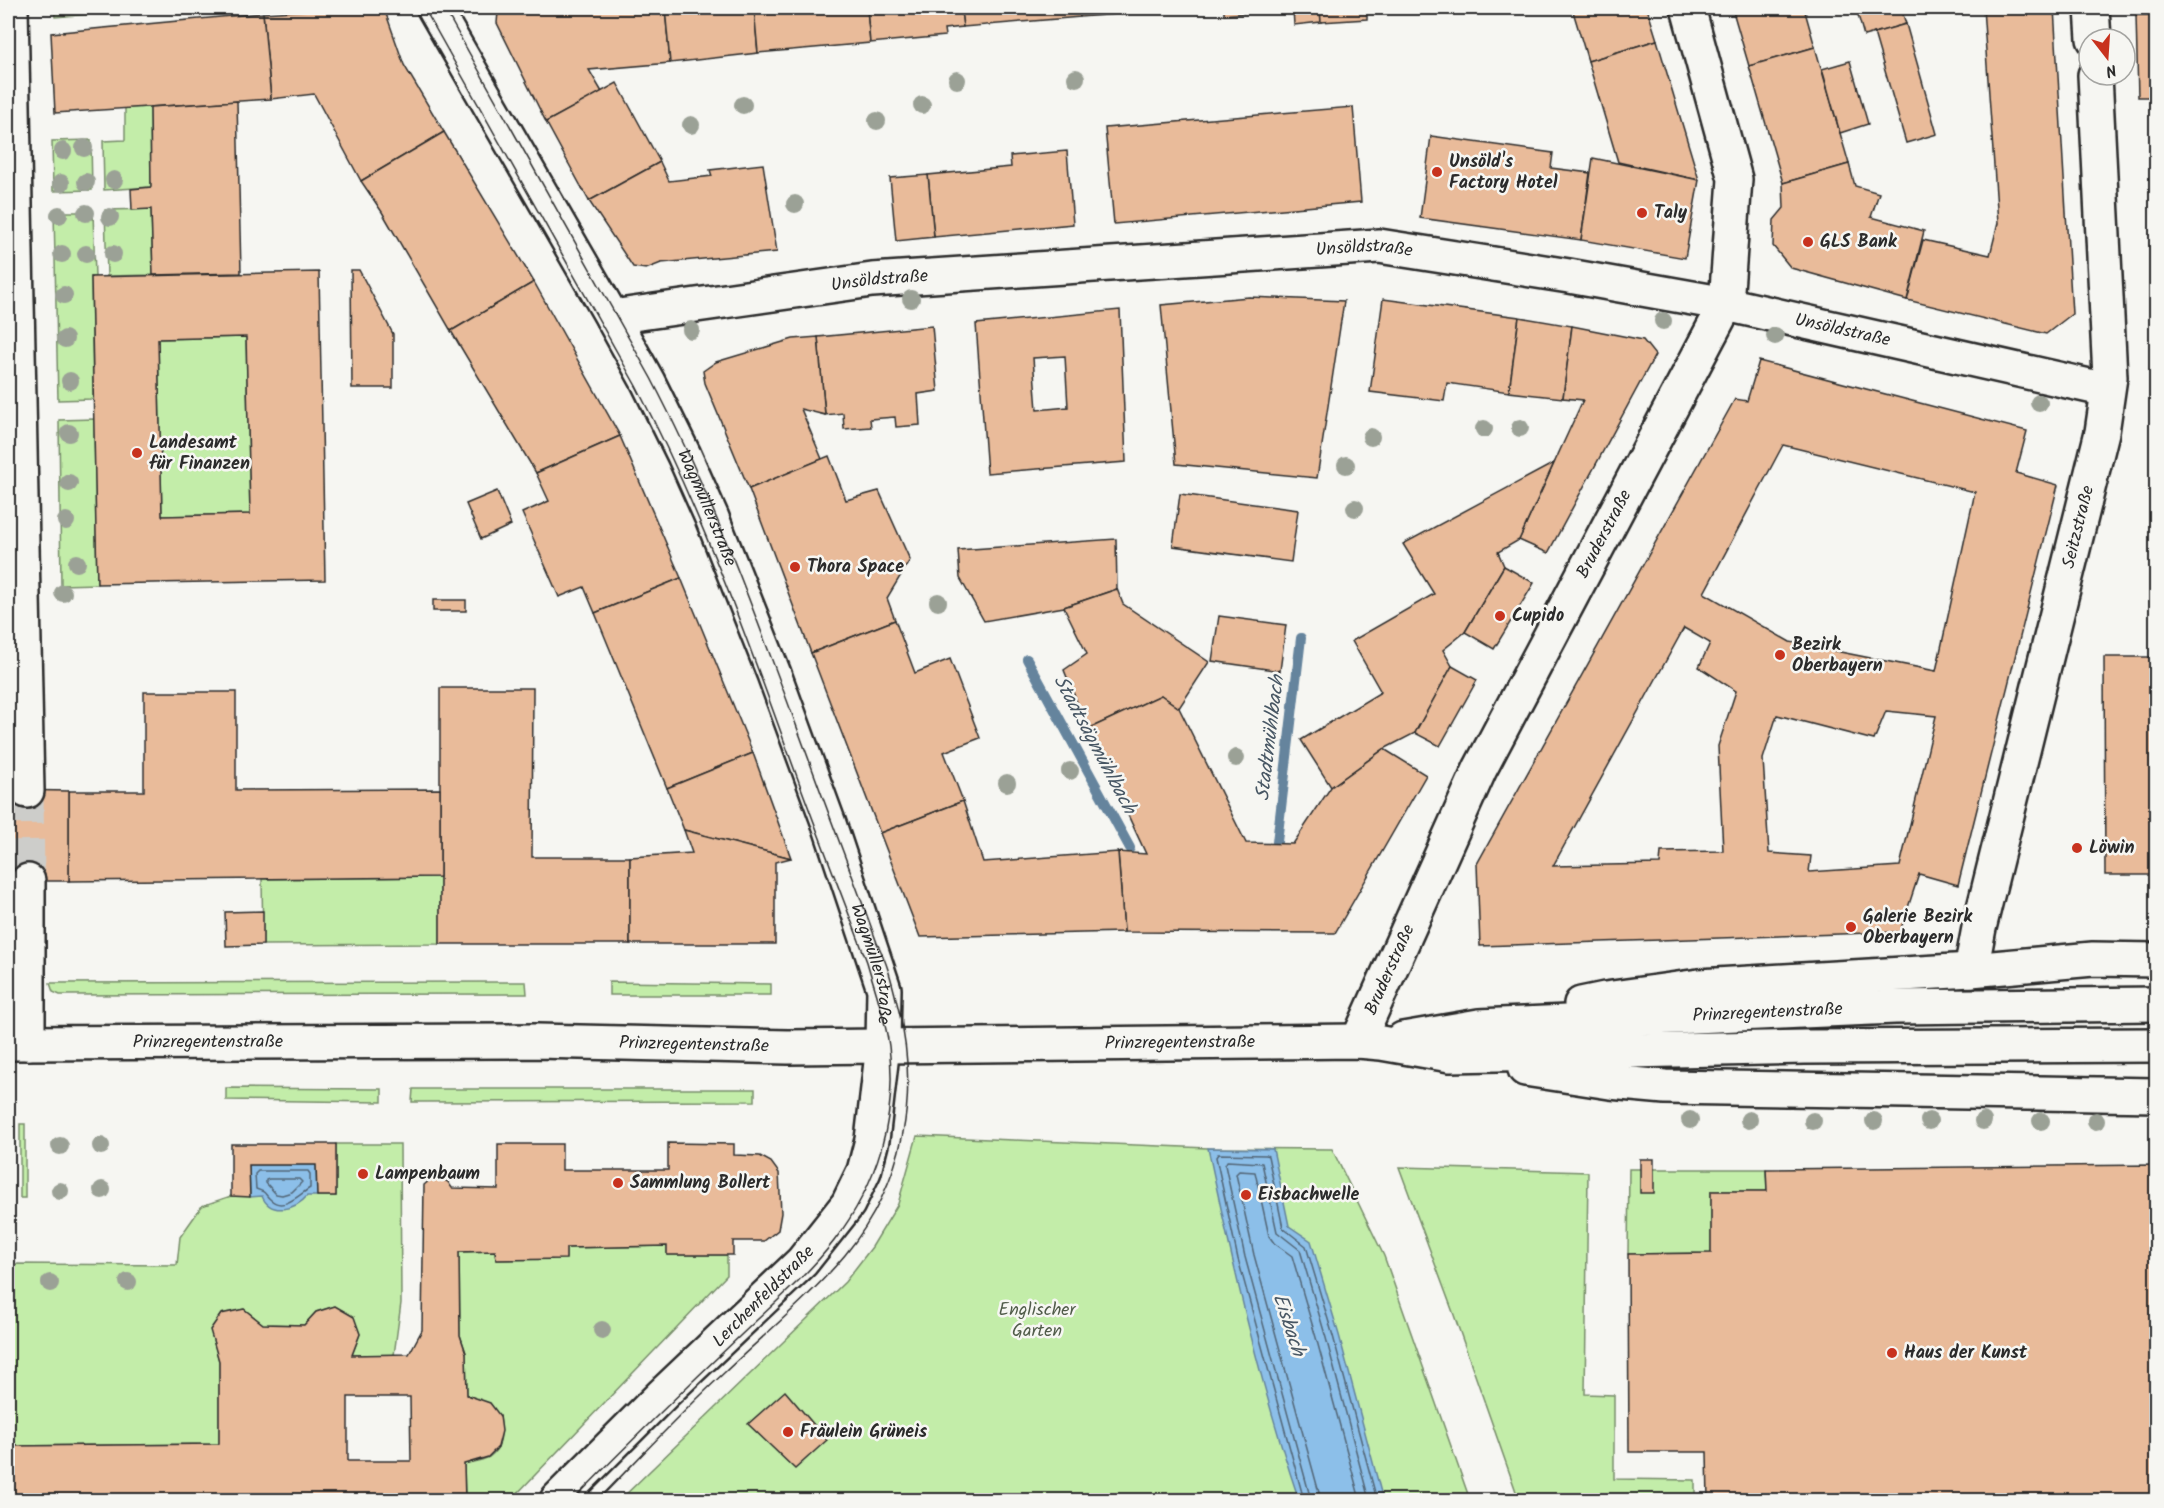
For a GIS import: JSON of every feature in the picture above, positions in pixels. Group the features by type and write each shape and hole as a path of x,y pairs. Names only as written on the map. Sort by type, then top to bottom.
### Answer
{"street":[{"path":"11,8 27,791"},
{"name":"Wagmüllerstraße","path":"434,8 612,317 684,455 712,518 774,674 876,961 884,989 883,1045"},
{"name":"Bruderstraße","path":"1369,1042 1480,769 1726,304 1735,179 1688,8"},
{"path":"2092,8 2093,27"},
{"name":"Seitzstraße","path":"1971,970 1979,928 2102,432 2110,377 2096,87"},
{"name":"Unsöldstraße","path":"612,317 872,280 1379,246 1726,304 2107,390"},
{"path":"18,1043 28,881"},
{"path":"1479,1026 1605,999 1699,986 1971,970 2093,959 2157,960"},
{"name":"Prinzregentenstraße","path":"18,1043 537,1041 788,1047 1369,1042 1479,1026 1895,1007 2157,1004"},
{"name":"Prinzregentenstraße","path":"1369,1042 1450,1055 1805,1047 2157,1045"},
{"name":"Lerchenfeldstraße","path":"557,1500 663,1394 787,1276 821,1240 848,1204 864,1171 871,1147 883,1045"},
{"path":"1450,1055 1611,1082 1665,1088 2157,1095"}],"green space":[{"path":"54,8 139,8 139,10 55,17"},
{"path":"150,107 151,187 104,190 103,141 125,140 125,108"},
{"path":"91,140 92,190 53,191 52,141"},
{"path":"151,209 153,275 107,276 105,210"},
{"path":"54,212 93,212 95,277 91,277 93,399 58,400"},
{"path":"246,337 250,514 162,516 158,339"},
{"path":"94,419 97,584 61,585 59,420"},
{"path":"440,877 440,944 263,945 262,879"},
{"path":"526,982 527,994 60,995 53,992 50,983"},
{"path":"609,982 771,984 771,995 609,995"},
{"path":"226,1088 382,1089 382,1102 226,1100"},
{"path":"413,1089 755,1089 755,1101 412,1102"},
{"path":"20,1124 25,1124 25,1198 20,1198"},
{"name":"Englischer Garten","path":"917,1136 1208,1148 1332,1149 1384,1256 1470,1500 620,1500 845,1282 872,1247 898,1204"},
{"path":"336,1144 400,1144 401,1303 394,1355 352,1355 360,1334 351,1315 335,1306 316,1312 304,1325 263,1324 244,1309 221,1314 211,1330 219,1361 219,1444 8,1446 8,1264 177,1265 180,1237 202,1206 231,1196 250,1196 249,1165 316,1165 317,1196 336,1196"},
{"path":"1399,1167 1588,1172 1585,1394 1614,1395 1614,1479 1695,1480 1695,1500 1519,1500"},
{"path":"1629,1169 1766,1169 1767,1191 1711,1191 1711,1253 1628,1254"},
{"path":"667,1246 667,1255 727,1255 727,1275 511,1500 465,1500 464,1464 483,1460 494,1453 499,1444 501,1427 500,1416 467,1395 466,1353 460,1335 459,1252 495,1251 496,1260 566,1258 566,1248"}],"water":[{"name":"Eisbach","path":"1208,1148 1273,1149 1289,1226 1311,1241 1339,1335 1383,1500 1299,1500 1248,1325"},
{"path":"249,1165 316,1165 317,1196 307,1196 296,1205 283,1209 271,1206 262,1196 250,1197"}],"building":[{"path":"384,8 404,65 444,132 361,181 314,94 271,99 263,13"},
{"path":"501,8 665,8 670,63 589,70 602,92 546,122 497,23 498,12"},
{"path":"665,8 754,8 758,53 670,63"},
{"path":"754,8 867,8 870,43 758,53"},
{"path":"867,8 961,8 963,27 944,29 945,36 870,43"},
{"path":"961,8 1079,8 1080,17 963,27"},
{"path":"1079,8 1157,8 1158,11 1080,17"},
{"path":"1157,8 1202,8 1158,11"},
{"path":"1224,8 1320,8 1321,22 1294,25 1293,9 1224,15"},
{"path":"1320,8 1367,8 1367,19 1321,22"},
{"path":"1572,8 1647,8 1657,40 1588,61"},
{"path":"1732,8 1804,8 1815,47 1749,66"},
{"path":"1856,8 1901,8 1906,24 1864,36"},
{"path":"1983,8 2054,8 2072,314 2046,334 1907,300 1923,240 1990,255 1998,223"},
{"path":"2135,8 2156,8 2156,15 2136,15"},
{"path":"263,13 271,99 55,113 51,33"},
{"path":"2136,15 2156,15 2156,97 2138,97"},
{"path":"1906,24 1937,134 1906,143 1874,33"},
{"path":"1657,40 1699,180 1618,162 1588,61"},
{"path":"1815,47 1849,164 1783,183 1749,66"},
{"path":"1850,61 1868,124 1840,133 1822,69"},
{"path":"617,83 660,162 589,201 546,122"},
{"path":"237,101 241,273 153,275 151,209 132,210 131,189 151,187 150,107"},
{"path":"1353,107 1361,202 1114,224 1105,128"},
{"path":"444,132 534,282 451,331 382,212 361,181"},
{"path":"1431,136 1553,153 1551,168 1590,173 1581,240 1420,218"},
{"path":"2152,146 2156,146 2156,226 2154,226"},
{"path":"1067,151 1073,224 934,237 928,175 1011,167 1010,156"},
{"path":"1593,158 1699,180 1685,258 1581,240"},
{"path":"660,162 669,181 712,176 710,170 763,164 777,252 661,263 646,269 633,267 589,201"},
{"path":"1849,164 1855,186 1879,193 1871,217 1924,231 1907,300 1791,268 1773,246 1774,220 1784,208 1783,183"},
{"path":"928,175 934,237 896,241 890,178"},
{"path":"2154,226 2156,226 2156,285"},
{"path":"351,270 359,270 393,334 393,388 352,388"},
{"path":"319,272 325,580 97,584 91,277","holes":["246,337 250,514 162,516 158,339"]},
{"path":"534,282 620,436 536,473 451,331"},
{"path":"1249,297 1344,301 1317,478 1176,464 1161,305"},
{"path":"1383,299 1519,317 1509,392 1447,383 1444,401 1370,392"},
{"path":"1120,310 1126,462 987,473 976,324","holes":["1065,356 1068,407 1037,410 1033,358"]},
{"path":"1519,317 1572,326 1563,398 1509,392"},
{"path":"932,326 938,391 918,394 920,425 896,427 895,417 870,419 871,427 844,429 843,413 825,415 818,337"},
{"path":"1572,326 1643,340 1655,355 1548,553 1519,540 1583,400 1563,398"},
{"path":"818,337 825,415 801,409 822,459 749,489 705,383 703,371 716,362 793,339"},
{"name":"Bezirk Oberbayern","path":"1759,361 2027,431 2016,473 2058,485 1958,885 1919,874 1900,932 1480,946 1477,864 1735,399 1747,401","holes":["1783,445 1975,492 1936,671 1790,642 1704,593","1684,628 1710,643 1699,667 1736,691 1718,746 1723,851 1661,852 1660,864 1553,866","1886,711 1936,716 1900,866 1809,872 1811,856 1769,853 1763,759 1777,715 1874,740"]},
{"path":"620,436 681,578 595,613 584,587 559,597 522,513 549,501 536,473"},
{"path":"829,456 846,500 879,491 910,560 887,598 895,620 811,653 749,489"},
{"path":"1554,463 1519,540 1498,552 1504,566 1465,632 1443,650 1452,666 1415,733 1384,749 1331,787 1301,740 1381,692 1352,641 1434,594 1403,544"},
{"path":"497,491 511,525 481,539 466,504"},
{"path":"1180,494 1298,510 1291,562 1173,546"},
{"path":"1116,539 1117,589 1064,607 984,621 960,578 958,550"},
{"path":"1504,566 1534,583 1494,649 1465,632"},
{"path":"681,578 753,753 667,788 595,613"},
{"path":"1117,589 1123,604 1209,662 1179,708 1161,695 1088,729 1064,670 1087,654 1064,607"},
{"path":"433,600 466,600 466,611 433,611"},
{"path":"1219,616 1286,625 1280,671 1212,661"},
{"path":"895,620 915,673 950,659 980,738 944,752 963,801 880,833 811,653"},
{"path":"2104,657 2156,657 2156,875 2105,875"},
{"path":"1452,666 1477,680 1440,746 1415,733"},
{"path":"440,688 533,688 532,857 630,857 630,944 440,944"},
{"path":"144,692 236,692 236,790 440,789 440,877 69,881 69,791 144,791"},
{"path":"1161,695 1179,708 1246,843 1293,844 1331,787 1384,749 1426,775 1335,933 1124,932 1118,852 1146,854 1088,729"},
{"path":"753,753 791,858 684,830 667,788"},
{"path":"8,790 69,791 69,881 8,881"},
{"path":"963,801 983,862 1118,852 1124,932 920,937 880,833"},
{"path":"684,830 791,858 775,862 775,944 630,944 630,857 692,853"},
{"path":"263,911 263,945 226,946 225,912"},
{"path":"668,1143 734,1144 734,1155 760,1156 771,1162 779,1173 781,1213 778,1230 764,1241 733,1241 733,1255 667,1255 667,1246 566,1248 566,1259 496,1260 495,1251 459,1252 460,1335 466,1353 467,1395 490,1403 500,1416 502,1431 498,1447 488,1457 464,1464 465,1500 8,1500 8,1446 219,1444 219,1361 210,1330 221,1314 244,1309 263,1324 304,1325 316,1312 335,1306 354,1317 360,1334 352,1355 409,1354 422,1330 424,1185 431,1179 442,1179 452,1188 498,1189 498,1144 562,1144 562,1170 668,1170","holes":["348,1397 410,1397 411,1461 348,1461"]},
{"path":"231,1144 336,1144 336,1196 317,1196 316,1165 249,1165 250,1197 231,1196"},
{"path":"1640,1159 1654,1159 1654,1193 1640,1193"},
{"name":"Haus der Kunst","path":"2156,1165 2156,1500 1708,1500 1707,1452 1629,1452 1628,1254 1711,1253 1711,1191 1767,1191 1766,1169"},
{"name":"Fräulein Grüneis","path":"785,1391 827,1440 795,1469 748,1424"}],"waterway":[{"name":"Stadtmühlbach","path":"1277,842 1301,638"},
{"name":"Stadtsägmühlbach","path":"1027,659 1130,848"}],"tunnel":[{"path":"27,791 28,881"}],"tram line":[{"path":"424,8 636,386 701,524 739,619 867,962 889,1046 890,1099 881,1149 862,1197 834,1241 801,1278 677,1396 573,1500"},
{"path":"444,8 651,378 696,471 755,614 886,965 904,1037 907,1103 902,1135 894,1167 882,1197 865,1227 845,1255 817,1286 692,1403 598,1500"}],"place":[{"name":"Unsöld's Factory Hotel","path":"1437,172"},
{"name":"Taly","path":"1642,213"},
{"name":"GLS Bank","path":"1808,242"},
{"name":"Landesamt für Finanzen","path":"137,453"},
{"name":"Thora Space","path":"795,567"},
{"name":"Cupido","path":"1500,616"},
{"name":"Bezirk Oberbayern","path":"1780,655"},
{"name":"Löwin","path":"2077,848"},
{"name":"Galerie Bezirk Oberbayern","path":"1851,927"},
{"name":"Lampenbaum","path":"363,1174"},
{"name":"Sammlung Bollert","path":"618,1183"},
{"name":"Eisbachwelle","path":"1246,1195"},
{"name":"Haus der Kunst","path":"1892,1353"},
{"name":"Fräulein Grüneis","path":"788,1432"}]}
